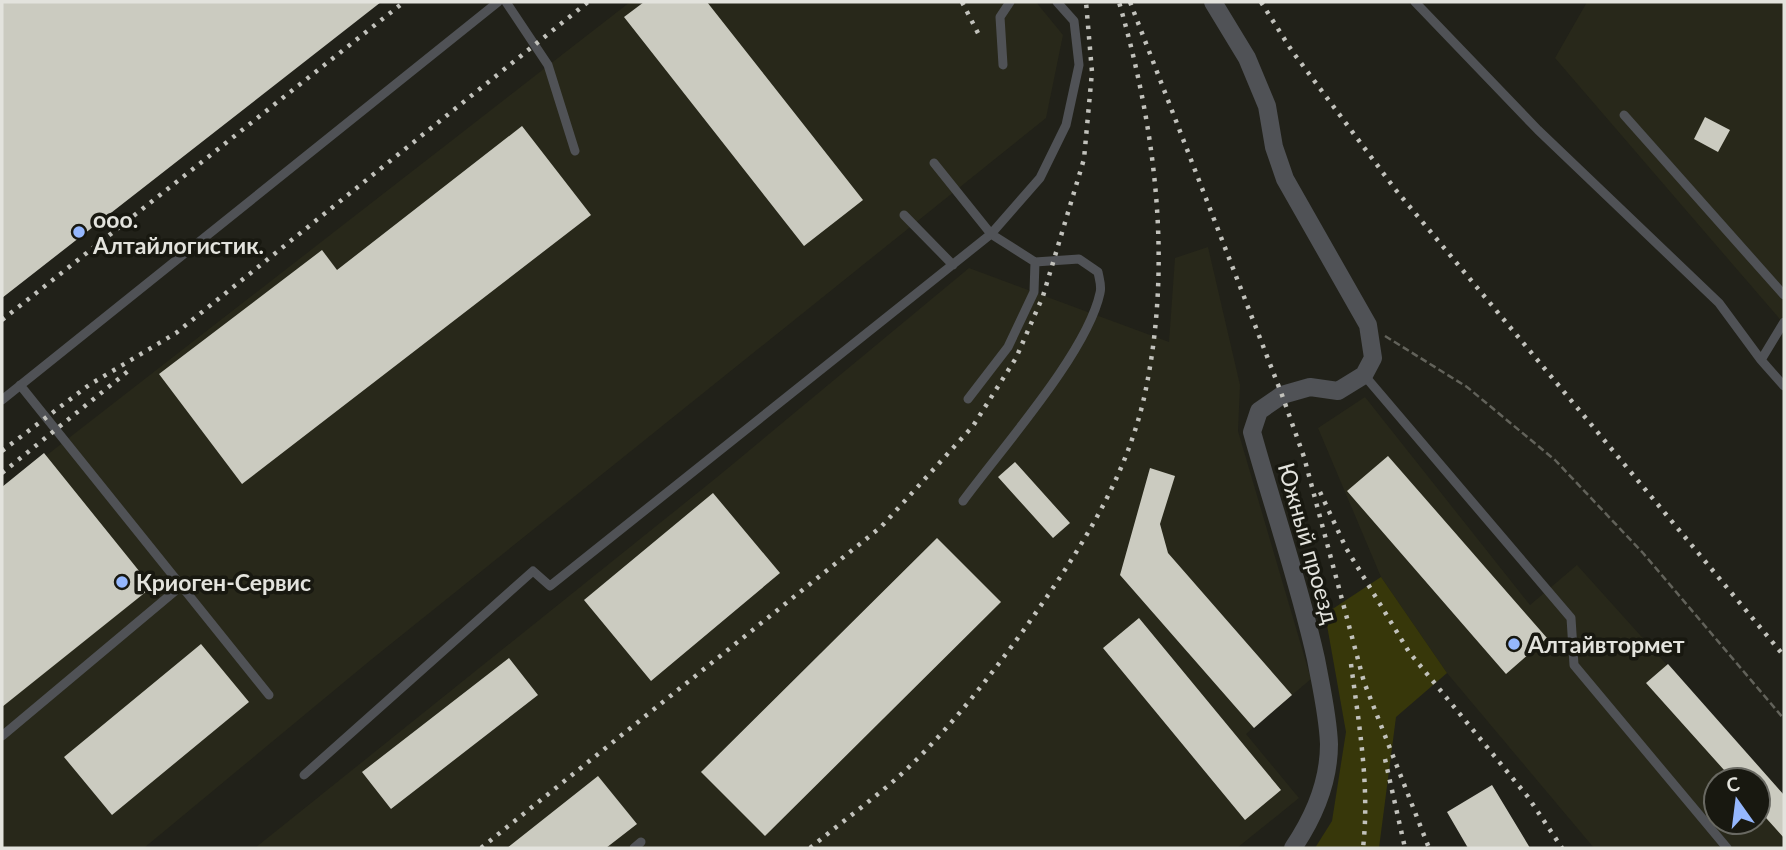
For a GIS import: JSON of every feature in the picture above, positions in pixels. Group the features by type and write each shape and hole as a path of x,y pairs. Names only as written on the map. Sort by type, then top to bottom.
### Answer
{"street":[{"path":"1213,2 1247,58 1267,106 1274,147 1285,179 1368,325 1373,358 1364,375"},
{"name":"Южный проезд","path":"1293,848 1313,818 1323,788 1329,744 1322,687 1308,622 1252,432 1259,411 1282,395 1310,387 1338,391 1364,375"}],"lane":[{"path":"2,400 498,2"},
{"path":"506,2 548,65 575,151"},
{"path":"1003,65 1000,17 1010,2"},
{"path":"304,775 533,571 550,586 991,234 1040,178 1066,125 1079,65 1074,21 1057,2"},
{"path":"1415,2 1538,130 1719,303 1784,386"},
{"path":"1624,115 1784,295"},
{"path":"934,163 991,234 1035,262 1079,259 1098,272 1101,290 1093,314 1065,364 962,501"},
{"path":"904,215 953,265"},
{"path":"968,400 1013,336 1034,292 1035,262"},
{"path":"1762,360 1784,322"},
{"path":"1364,375 1571,618 1574,665 1727,848"},
{"path":"20,385 269,695"},
{"path":"2,736 181,586"}],"path":[{"path":"1368,325 1467,387 1555,460 1643,553 1784,719"}],"shaded area":[{"path":"630,2 1036,2 1063,35 1046,118 372,659 144,848 2,848 2,490"},
{"path":"1587,2 1784,2 1784,324 1555,58"},
{"path":"1208,247 1240,385 1238,431 1311,679 1246,734 1299,798 1237,848 255,848 716,478 969,268 1169,342 1175,258"},
{"path":"1365,397 1530,605 1577,565 1758,766 1702,766 1702,836 1772,836 1772,782 1784,795 1784,848 1594,848 1447,673 1381,577 1318,428"},
{"path":"1381,577 1447,673 1396,717 1379,848 1315,848 1332,821 1346,732 1325,614"}],"building":[{"path":"2,2 381,2 2,298"},
{"path":"644,2 707,2 863,200 804,246 624,17"},
{"path":"1705,117 1730,130 1718,152 1694,139"},
{"path":"522,126 591,215 242,484 159,374 322,250 337,270"},
{"path":"44,453 152,587 2,707 2,487"},
{"path":"1388,456 1547,638 1506,674 1347,491"},
{"path":"1015,462 1070,523 1053,538 998,477"},
{"path":"1150,468 1175,476 1160,524 1168,553 1292,695 1254,728 1120,575"},
{"path":"713,493 780,573 651,681 584,600"},
{"path":"937,538 1001,602 765,836 701,772"},
{"path":"1139,618 1281,790 1245,820 1103,648"},
{"path":"201,644 249,702 112,815 64,757"},
{"path":"509,658 538,695 391,809 362,772"},
{"path":"1668,664 1758,766 1720,766 1646,683"},
{"path":"598,776 637,824 606,848 507,848"},
{"path":"1772,781 1784,795 1784,838 1772,825"},
{"path":"1492,785 1530,848 1468,848 1447,812"}],"railway":[{"path":"2,320 404,2"},
{"path":"2,451 89,385 176,333 588,2"},
{"path":"962,2 980,37"},
{"path":"481,848 881,527 973,426 1016,358 1043,296 1084,159 1092,72 1086,2"},
{"path":"810,848 914,762 994,670 1078,549 1124,461 1144,398 1153,348 1159,248 1151,149 1143,99 1119,2"},
{"path":"1130,2 1304,457 1364,682 1429,848"},
{"path":"1261,2 1292,51 1395,189 1784,656"},
{"path":"2,473 132,368"},
{"path":"1320,492 1346,548 1409,652 1528,797 1562,848"},
{"path":"1351,664 1364,779 1363,848"},
{"path":"1385,759 1405,848"}],"place":[{"name":"ооо. Алтайлогистик.","path":"79,232"},
{"name":"Криоген-Сервис","path":"122,582"},
{"name":"Алтайвтормет","path":"1514,644"}]}
